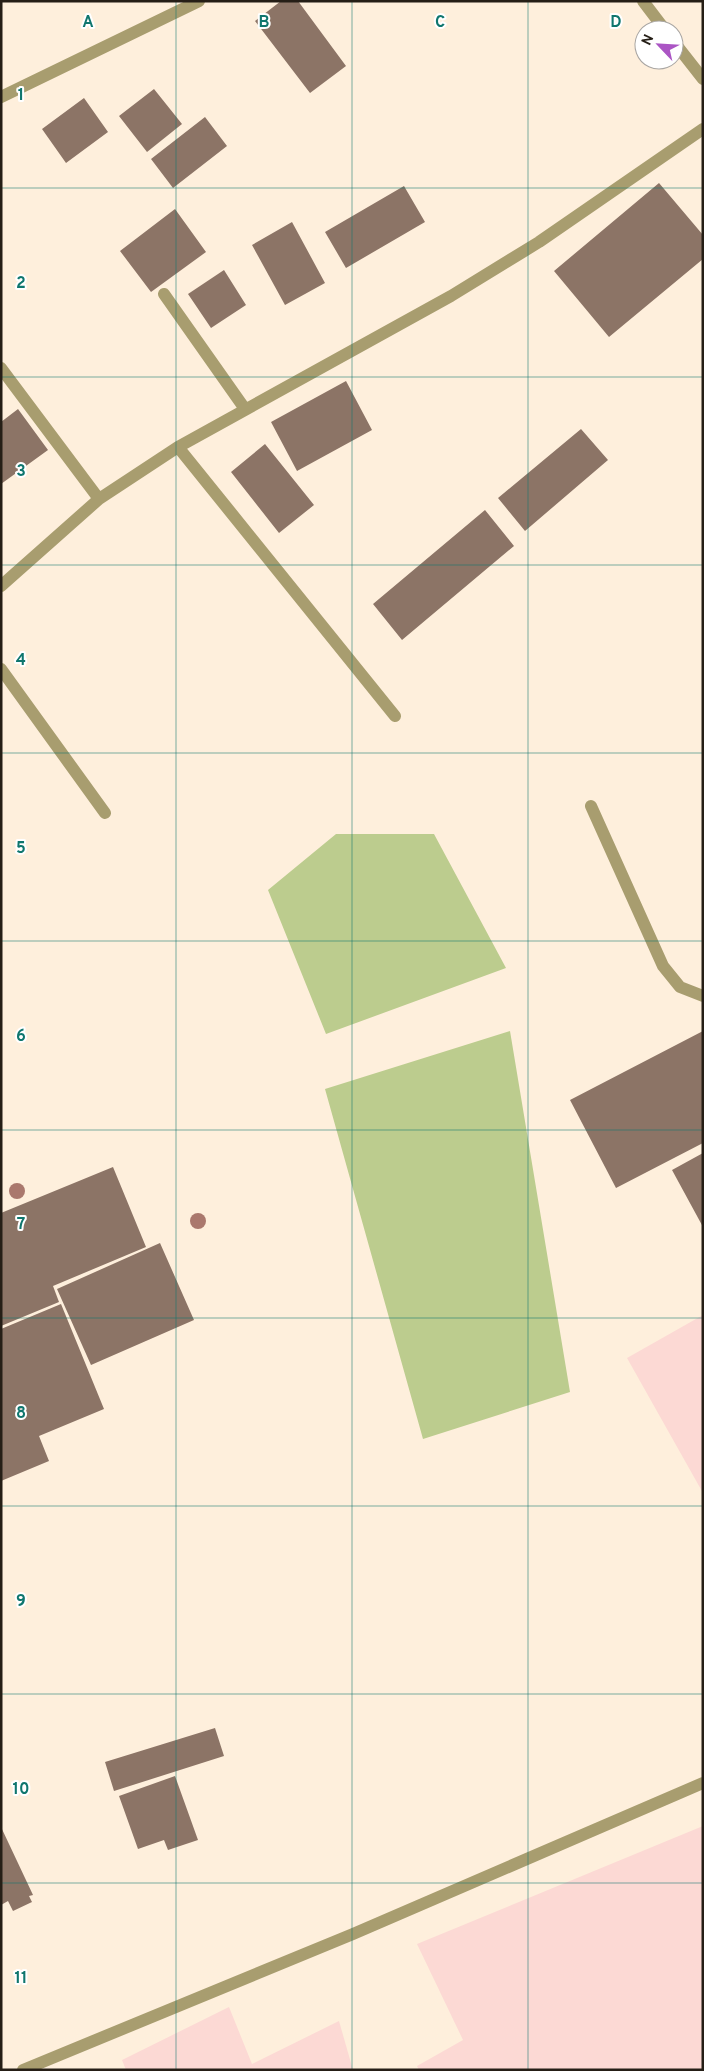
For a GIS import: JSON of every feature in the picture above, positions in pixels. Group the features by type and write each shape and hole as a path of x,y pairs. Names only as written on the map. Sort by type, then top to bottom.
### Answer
{"street":[{"path":"1,98 199,1"},
{"path":"642,1 657,20"},
{"path":"684,55 703,79"},
{"path":"1,586 99,499 178,447 451,296 539,242 703,129"},
{"path":"164,294 245,410"},
{"path":"1,368 99,499"},
{"path":"178,447 395,716"},
{"path":"1,669 105,813"},
{"path":"591,806 663,966 680,987 703,996"},
{"path":"23,2070 353,1934 703,1783"}],"shaded area":[{"path":"336,834 434,834 506,968 326,1034 268,890"},
{"path":"510,1031 570,1392 423,1439 325,1089"},
{"path":"703,1315 703,1493 627,1358"},
{"path":"703,1826 703,2070 419,2070 417,2066 463,2040 417,1944"},
{"path":"229,2007 252,2064 339,2021 353,2070 126,2070 122,2060"}],"building":[{"path":"281,1 298,1 346,66 310,93 255,21"},
{"path":"154,89 182,124 147,152 119,116"},
{"path":"84,98 108,132 66,163 42,129"},
{"path":"205,117 227,146 173,188 151,159"},
{"path":"659,183 703,235 703,259 609,337 554,271"},
{"path":"404,186 425,222 346,268 325,232"},
{"path":"175,209 206,252 151,292 120,251"},
{"path":"292,222 325,283 285,305 252,245"},
{"path":"224,270 246,305 211,328 188,294"},
{"path":"346,381 372,430 297,471 271,422"},
{"path":"18,409 48,450 1,484 1,422"},
{"path":"581,429 608,460 525,531 498,498"},
{"path":"265,444 314,505 279,533 231,472"},
{"path":"485,510 514,546 402,640 373,604"},
{"path":"703,1031 703,1143 616,1188 570,1100"},
{"path":"703,1153 703,1227 672,1170"},
{"path":"113,1167 146,1247 53,1286 59,1302 1,1326 1,1213"},
{"path":"160,1243 194,1320 91,1365 57,1289"},
{"path":"61,1304 104,1409 39,1436 49,1461 1,1481 1,1329"},
{"path":"215,1728 224,1756 114,1791 105,1762"},
{"path":"175,1776 198,1840 168,1850 164,1840 138,1849 119,1796"},
{"path":"1,1827 33,1895 29,1896 32,1902 13,1911 8,1901 1,1905"}]}
